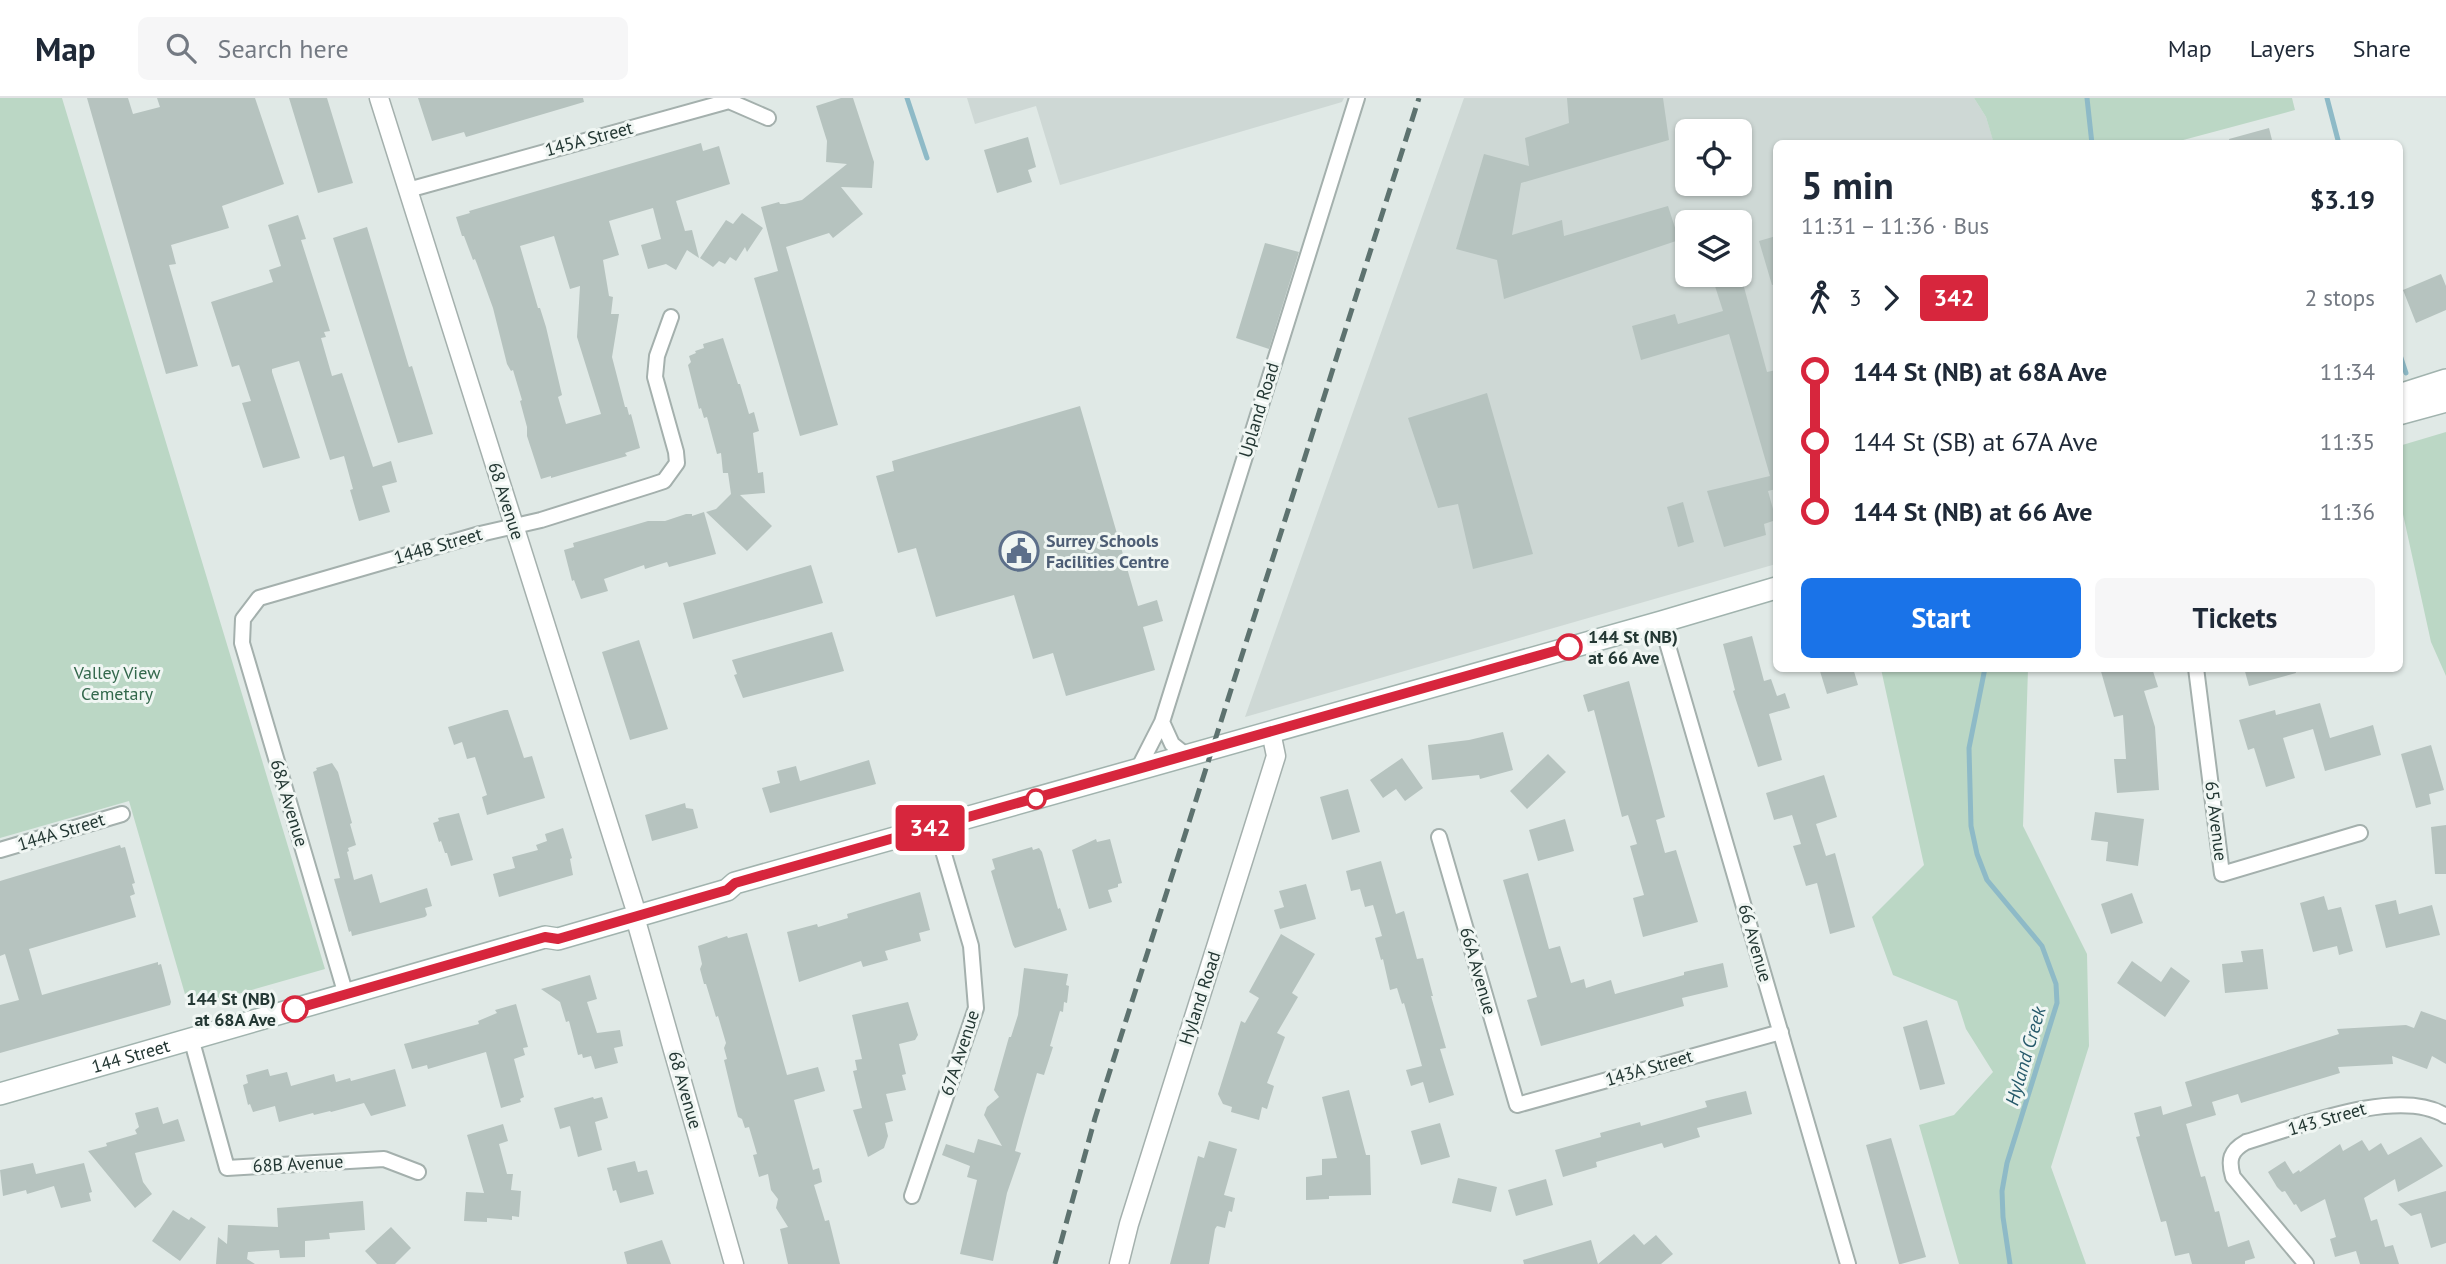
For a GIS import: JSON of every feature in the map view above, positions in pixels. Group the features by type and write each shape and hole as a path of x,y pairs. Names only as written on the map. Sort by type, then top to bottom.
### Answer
{"main road":[{"path":"2403,394 2446,380"},
{"path":"2403,413 2446,401"},
{"name":"144 Street","path":"0,1094 545,937 558,939 634,911 727,890 735,883 1137,771 1773,588"}],"street":[{"name":"68 Avenue","path":"379,98 634,911 734,1264"},
{"name":"Upland Road","path":"1137,771 1162,722 1357,98"},
{"name":"145A Street","path":"408,190 729,101 768,118"},
{"name":"144B Street","path":"247,611 259,598 480,534 541,520 664,481 677,463 655,377 657,356 671,317"},
{"name":"68A Avenue","path":"247,611 243,619 242,643 346,995"},
{"name":"66 Avenue","path":"1661,622 1848,1264"},
{"name":"65 Avenue","path":"2197,672 2222,874 2360,833"},
{"path":"1162,722 1172,744 1187,756"},
{"name":"Hyland Road","path":"1119,1264 1137,1198 1276,756 1271,732"},
{"name":"144A Street","path":"0,850 122,814"},
{"name":"67A Avenue","path":"912,1196 976,1008 971,946 936,827"},
{"name":"66A Avenue","path":"1439,837 1517,1105"},
{"name":"143A Street","path":"1517,1105 1781,1032"},
{"name":"68B Avenue","path":"191,1038 227,1168 384,1160 418,1172"},
{"name":"143 Street","path":"2306,1264 2238,1186 2230,1168 2231,1155 2236,1148 2246,1142 2368,1107 2392,1104 2429,1109 2446,1116"}],"shaded area":[{"path":"967,98 1344,98 1342,102 1060,185 1036,106 975,124"},
{"path":"1464,98 1974,98 1986,117 1993,140 1773,140 1773,565 1245,717"}],"green space":[{"name":"Valley View Cemetary","path":"0,98 62,98 325,969 189,1008 129,801 0,838"},
{"path":"1974,98 2292,98 2295,110 2183,140 1993,140 1986,117"},
{"path":"2446,432 2446,676 2431,642 2403,514 2403,445"},
{"path":"1882,672 2028,672 2023,826 2087,954 2089,1046 2051,1167 2086,1264 1959,1264 1919,1125 1954,1115 1993,1072 1966,1029 1957,1001 1893,975 1872,917 1924,865"}],"building":[{"path":"87,98 128,98 133,114 160,107 157,98 255,98 284,184 222,206 229,228 171,245 176,264 169,265 198,366 166,374"},
{"path":"289,98 327,98 353,183 318,193"},
{"path":"418,98 583,98 584,102 466,137 464,132 432,141"},
{"path":"841,98 853,98 874,162 872,188 841,187 863,214 833,238 829,233 786,247 838,425 800,436 754,278 778,271 761,207 802,200 847,164 826,162 827,141 816,106"},
{"path":"1567,98 1663,98 1669,140 1521,183 1512,235 1562,220 1564,236 1668,206 1675,228 1675,241 1504,299 1497,260 1456,249 1484,154 1529,166 1525,138 1569,123"},
{"path":"2269,128 2272,140 2229,140"},
{"path":"1028,137 1036,167 1028,170 1032,182 997,193 984,150"},
{"path":"701,143 703,151 719,146 730,184 676,201 685,231 692,230 699,258 687,250 676,270 666,264 648,269 641,245 661,239 653,208 609,221 619,255 603,260 609,296 613,297 611,314 619,314 612,357 625,407 629,415 631,414 640,448 625,453 627,456 541,479 527,436 520,401 522,400 513,370 511,371 507,364 493,308 456,217 470,213 469,211","holes":["554,236 570,289 580,286 577,337 601,414 566,424 558,397 562,395 546,327 520,246"]},
{"path":"742,213 763,228 747,252 745,247 736,261 730,257 725,264 719,261 713,267 700,258 726,220 733,224"},
{"path":"298,215 306,239 301,240 330,331 324,332 326,337 321,338 332,376 342,373 373,467 391,461 397,482 382,486 390,512 359,521 344,456 330,460 299,361 272,369 272,372 300,458 263,468 242,403 251,401 239,365 232,367 211,302 273,282 269,270 281,266 268,225"},
{"path":"367,227 409,367 412,366 433,434 398,443 333,238"},
{"path":"1773,237 1773,285 1772,285 1759,241"},
{"path":"1265,243 1299,252 1269,349 1236,338"},
{"path":"2441,274 2446,286 2446,310 2416,323 2403,290"},
{"path":"1715,287 1744,287 1767,372 1773,371 1773,490 1768,491 1773,521 1764,524 1766,535 1724,547 1707,491 1770,476 1729,334 1641,360 1632,326 1675,314 1678,324 1723,311"},
{"path":"723,338 749,414 754,412 759,431 753,433 758,473 763,472 765,493 740,495 772,526 747,551 706,512 716,509 731,494 728,473 723,473 721,453 717,454 707,417 704,418 701,408 699,409 688,365 691,362 689,356 704,348 703,344"},
{"path":"1487,393 1533,554 1473,569 1458,504 1438,508 1408,418"},
{"name":"Surrey Schools Facilities Centre","path":"1080,406 1138,606 1157,600 1163,621 1143,627 1155,670 1066,696 1053,653 1033,659 1014,595 936,617 916,548 898,553 876,476 894,471 892,461"},
{"path":"1683,502 1694,542 1678,547 1667,507"},
{"path":"704,512 716,554 669,567 667,562 645,569 644,565 604,579 608,591 581,599 574,580 572,581 564,550 574,547 573,543 648,521 665,521"},
{"path":"811,565 823,603 693,639 683,603"},
{"path":"832,632 844,671 743,698 734,675 737,674 732,660"},
{"path":"1752,636 1764,681 1771,679 1777,696 1785,693 1790,708 1769,714 1782,760 1758,767 1733,691 1735,690 1723,644"},
{"path":"639,640 668,729 630,740 602,652"},
{"path":"1820,672 1854,672 1858,685 1827,694"},
{"path":"2101,672 2153,672 2158,687 2144,691 2155,727 2159,790 2117,793 2114,759 2126,759 2123,715 2114,717"},
{"path":"2245,672 2296,672 2296,673 2249,686"},
{"path":"1629,681 1665,817 1656,820 1665,853 1676,850 1698,922 1643,937 1633,898 1644,895 1630,846 1637,844 1628,815 1622,817 1594,710 1588,712 1583,695"},
{"path":"2320,703 2330,738 2373,725 2381,755 2325,771 2313,729 2283,738 2295,778 2266,787 2254,748 2248,750 2239,720 2275,710 2276,715"},
{"path":"508,710 524,758 532,756 545,798 487,815 482,797 487,795 475,757 467,759 462,742 454,745 448,727"},
{"path":"1503,732 1513,770 1480,779 1479,775 1432,780 1428,745"},
{"path":"2431,745 2444,790 2429,794 2431,804 2416,808 2401,754"},
{"path":"1548,754 1566,772 1527,809 1510,791"},
{"path":"1402,758 1423,788 1405,801 1396,789 1383,798 1370,780"},
{"path":"869,760 876,784 770,813 762,788 780,783 777,771 796,766 800,781"},
{"path":"332,763 338,772 352,823 350,824 356,845 348,848 347,852 354,880 372,874 380,903 427,888 432,906 425,908 425,917 352,936 351,931 349,932 334,879 340,878 313,772 316,768"},
{"path":"1824,775 1837,817 1816,824 1826,856 1835,853 1855,927 1830,934 1817,883 1806,886 1793,846 1801,844 1792,815 1774,820 1766,793"},
{"path":"1348,789 1360,832 1332,840 1320,797"},
{"path":"685,803 686,808 693,809 698,828 652,841 645,815"},
{"path":"2095,812 2144,819 2138,866 2106,861 2108,842 2091,840"},
{"path":"459,813 473,860 451,866 433,823 439,821 438,818"},
{"path":"1565,819 1574,851 1538,861 1529,830"},
{"path":"2446,825 2446,874 2435,874 2431,827"},
{"path":"563,828 572,858 573,875 499,897 493,874 515,868 512,857 538,850 536,845 547,841 545,834"},
{"path":"1096,839 1097,842 1110,839 1122,883 1108,890 1112,902 1089,909 1072,850"},
{"path":"120,845 121,848 125,847 135,883 132,884 135,894 130,896 136,917 29,949 42,995 158,962 158,965 161,964 170,1005 0,1053 0,1005 19,1000 5,954 0,956 0,881"},
{"path":"1032,847 1033,850 1039,848 1042,852 1058,909 1060,908 1067,930 1015,948 991,871 995,869 992,859"},
{"path":"1381,861 1396,914 1404,911 1417,959 1423,958 1446,1048 1440,1049 1454,1095 1429,1103 1423,1082 1411,1086 1406,1070 1422,1066 1404,1003 1402,1004 1397,988 1390,990 1375,938 1382,936 1373,905 1365,907 1360,889 1351,891 1346,871"},
{"path":"1528,873 1549,949 1560,946 1571,983 1584,979 1586,988 1611,980 1615,994 1684,975 1684,972 1723,963 1728,987 1682,998 1684,1006 1541,1046 1527,1000 1537,997 1503,880"},
{"path":"1306,884 1316,919 1280,929 1274,910 1284,907 1279,891"},
{"path":"920,892 930,930 919,933 921,941 885,951 888,960 863,967 861,961 799,982 787,932 848,918 847,914"},
{"path":"2132,893 2143,923 2111,934 2101,904"},
{"path":"2324,896 2328,910 2341,907 2353,951 2339,955 2337,946 2313,952 2300,903"},
{"path":"2396,900 2399,914 2432,905 2440,935 2386,948 2375,905"},
{"path":"747,933 787,1075 818,1067 825,1091 794,1100 813,1170 819,1168 822,1182 814,1185 825,1221 829,1220 840,1264 788,1264 780,1229 788,1227 776,1208 778,1199 771,1190 768,1174 759,1177 753,1155 757,1154 749,1127 745,1128 736,1110 724,1060 727,1059 724,1048 726,1043 704,984 698,946 727,936 728,938"},
{"path":"1281,934 1315,954 1292,993 1298,997 1277,1033 1285,1037 1267,1083 1274,1086 1267,1109 1262,1107 1259,1120 1231,1112 1232,1107 1223,1104 1218,1094 1241,1021 1245,1023 1259,998 1249,992"},
{"path":"2263,949 2268,989 2225,993 2222,964 2243,962 2241,951"},
{"path":"2132,961 2161,982 2171,967 2190,981 2165,1017 2117,983"},
{"path":"1024,968 1068,974 1066,985 1069,986 1067,1003 1064,1002 1063,1012 1060,1011 1044,1075 1037,1073 1024,1118 1015,1151 1021,1153 1007,1193 993,1261 960,1254 977,1180 967,1177 970,1166 942,1155 946,1144 974,1153 978,1139 1002,1146 984,1115 987,1107 999,1097 994,1090 1018,1015"},
{"path":"590,975 597,999 587,1002 597,1033 620,1030 623,1046 614,1048 618,1063 595,1069 591,1056 583,1058 582,1054 578,1055 569,1021 566,1022 560,1002 541,989"},
{"path":"908,1002 918,1035 915,1040 899,1044 906,1074 902,1075 906,1090 886,1094 893,1121 885,1123 888,1136 884,1148 868,1157 853,1110 862,1108 853,1071 857,1070 855,1060 862,1059 852,1015"},
{"path":"516,1004 528,1047 523,1048 525,1055 514,1059 524,1097 520,1099 521,1102 501,1108 486,1052 428,1069 427,1065 412,1069 404,1044 479,1024 478,1021 497,1013 495,1010"},
{"path":"2421,1011 2446,1020 2446,1064 2432,1056 2427,1069 2392,1056 2393,1064 2338,1067 2340,1073 2241,1103 2238,1094 2212,1102 2216,1115 2186,1124 2201,1177 2205,1176 2215,1212 2219,1211 2228,1247 2249,1240 2255,1258 2245,1261 2245,1264 2192,1264 2189,1253 2175,1256 2166,1221 2161,1222 2136,1137 2140,1136 2134,1113 2161,1106 2163,1115 2192,1106 2185,1082 2339,1034 2337,1029 2406,1025 2414,1028"},
{"path":"1927,1020 1945,1084 1920,1090 1903,1027"},
{"path":"268,1069 270,1076 287,1072 291,1086 334,1074 336,1082 350,1078 351,1081 395,1069 406,1106 371,1116 364,1103 279,1122 275,1106 253,1112 250,1104 248,1105 243,1085 248,1083 246,1075"},
{"path":"1349,1090 1366,1155 1370,1155 1371,1195 1329,1196 1329,1199 1306,1200 1306,1177 1322,1175 1322,1159 1337,1158 1322,1097"},
{"path":"1746,1091 1752,1114 1697,1128 1700,1137 1664,1148 1662,1143 1596,1162 1597,1167 1563,1177 1555,1150 1601,1137 1600,1133 1640,1122 1641,1126 1707,1107 1705,1101"},
{"path":"602,1097 608,1118 595,1122 602,1150 578,1157 570,1126 560,1129 554,1108"},
{"path":"158,1107 163,1124 178,1119 185,1141 135,1153 143,1182 152,1194 135,1208 88,1151 137,1134 135,1130 139,1127 135,1113"},
{"path":"1440,1123 1450,1157 1421,1165 1411,1131"},
{"path":"503,1124 508,1141 499,1144 507,1174 513,1174 511,1190 521,1191 519,1217 512,1216 512,1220 487,1218 487,1222 464,1221 466,1192 484,1193 467,1135"},
{"path":"2421,1137 2443,1166 2398,1192 2395,1179 2364,1198 2371,1221 2377,1219 2385,1247 2393,1245 2399,1264 2360,1264 2356,1251 2335,1257 2330,1239 2336,1237 2325,1199 2301,1212 2285,1191 2282,1192 2277,1187 2268,1172 2285,1161 2293,1174 2299,1170 2300,1172 2340,1144 2343,1151 2362,1140 2369,1151 2381,1143 2388,1155"},
{"path":"1891,1138 1926,1257 1901,1264 1866,1145"},
{"path":"1209,1141 1237,1149 1224,1195 1235,1198 1232,1212 1229,1211 1225,1228 1217,1226 1215,1229 1209,1264 1170,1264 1198,1156 1204,1158"},
{"path":"635,1161 638,1172 647,1170 654,1194 620,1203 616,1190 613,1191 607,1168"},
{"path":"33,1163 36,1174 84,1163 92,1192 89,1193 91,1201 61,1208 54,1186 27,1194 26,1190 3,1196 0,1170"},
{"path":"1458,1178 1497,1187 1491,1212 1452,1203"},
{"path":"1546,1179 1553,1205 1516,1216 1508,1190"},
{"path":"2446,1191 2446,1243 2431,1248 2421,1213 2411,1216 2398,1204"},
{"path":"363,1201 365,1230 329,1233 330,1239 305,1241 305,1257 280,1258 279,1250 248,1252 247,1259 255,1264 216,1264 218,1237 227,1244 228,1225 278,1227 277,1208"},
{"path":"173,1210 206,1227 180,1261 152,1241"},
{"path":"391,1227 411,1248 395,1264 377,1264 365,1251"},
{"path":"1634,1234 1644,1245 1656,1235 1673,1254 1661,1264 1598,1264"},
{"path":"662,1240 671,1264 627,1264 624,1252"},
{"path":"1591,1240 1598,1264 1524,1264 1523,1260"}],"waterway":[{"path":"907,98 927,158"},
{"name":"Hyland Creek","path":"2087,98 2092,140"},
{"path":"2327,98 2338,140"},
{"path":"2403,364 2406,373"},
{"name":"Hyland Creek","path":"1984,672 1969,748 1971,826 1977,854 1987,880 2042,946 2056,984 2057,1003 2007,1163 2002,1191 2010,1264"}],"railway":[{"path":"1055,1264 1095,1118 1419,98"}],"bus line":[{"name":"342","path":"295,1009 545,937 558,939 727,890 735,883 1569,647"}],"place":[{"name":"Surrey Schools Facilities Centre","path":"1019,551"},
{"name":"144 St (NB) at 66 Ave","path":"1569,647"},
{"name":"144 St (NB) at 68A Ave","path":"295,1009"}]}
